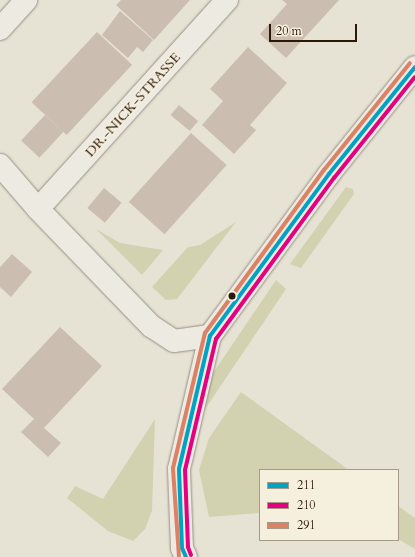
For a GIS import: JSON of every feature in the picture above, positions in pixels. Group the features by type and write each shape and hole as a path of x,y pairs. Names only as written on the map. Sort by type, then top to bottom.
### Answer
{"street":[{"path":"0,29 26,0"},
{"name":"DR.-NICK-STRASSE","path":"38,209 227,0"},
{"path":"186,557 182,548 179,469 193,399 210,336 329,174 415,67"},
{"path":"0,165 38,209 167,339 210,336"}],"green space":[{"path":"346,187 353,189 354,194 301,268 290,264"},
{"path":"236,222 177,299 166,300 152,287 188,247 200,245"},
{"path":"96,229 120,243 163,250 142,275"},
{"path":"276,280 286,289 201,415 205,385"},
{"path":"241,392 348,469 259,469 259,513 209,517 199,470 209,438"},
{"path":"155,419 152,511 145,529 133,541 108,531 67,498 75,486 103,499"},
{"path":"399,507 415,518 415,549 399,540"}],"building":[{"path":"121,0 190,0 154,40 116,5"},
{"path":"282,0 339,0 286,58 260,34 287,4"},
{"path":"120,11 153,40 143,52 137,47 128,58 102,35"},
{"path":"97,32 132,65 67,135 32,102"},
{"path":"248,47 287,83 250,125 256,130 234,154 202,125 223,101 210,89"},
{"path":"179,105 198,121 190,131 171,115"},
{"path":"45,115 63,132 39,158 21,141"},
{"path":"191,133 227,165 164,234 129,202"},
{"path":"104,188 122,203 105,223 87,208"},
{"path":"12,254 32,272 11,297 0,287 0,267"},
{"path":"60,327 102,366 44,428 61,443 48,457 21,432 34,419 2,389"}],"transit line":[{"name":"291","path":"179,557 173,468 205,333 324,170 410,63"},
{"name":"211","path":"186,557 182,548 179,469 210,336 329,174 415,67"},
{"name":"210","path":"191,555 188,547 185,470 216,339 334,178 415,77"}]}
